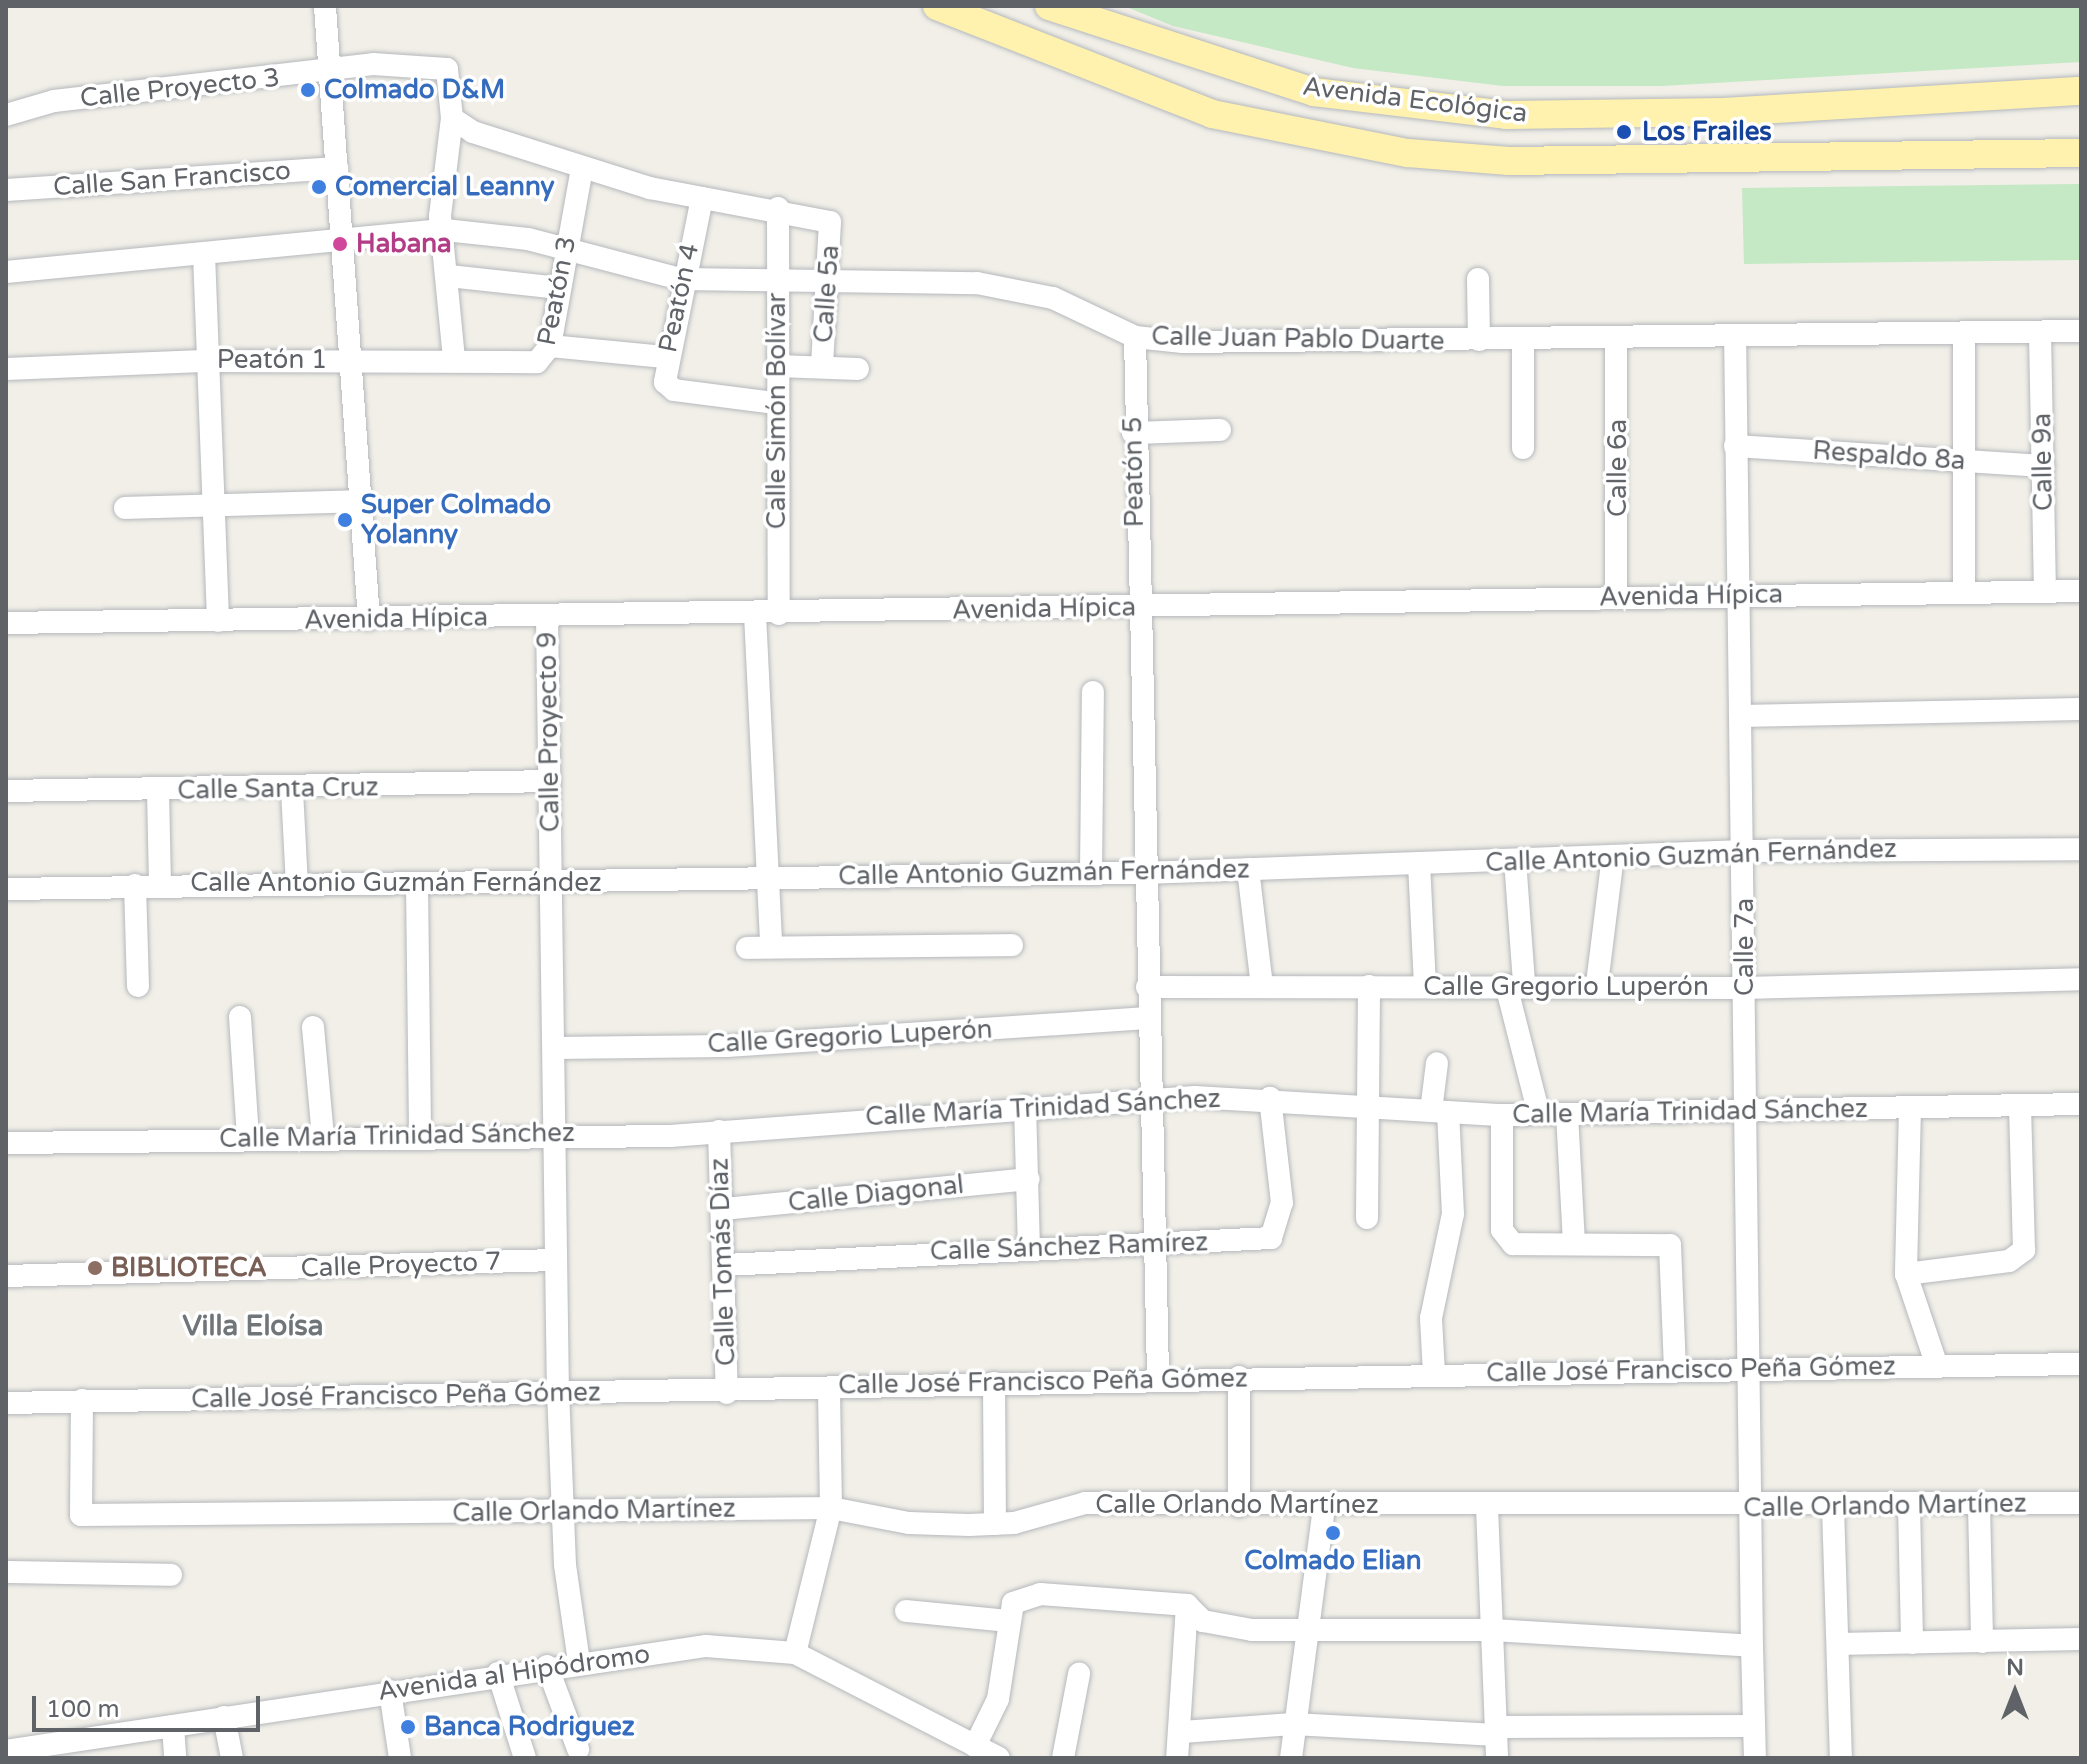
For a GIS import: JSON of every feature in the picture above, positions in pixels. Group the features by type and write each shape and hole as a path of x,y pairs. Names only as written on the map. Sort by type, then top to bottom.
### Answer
{"main road":[{"path":"937,6 1212,114 1408,153 1525,161 2081,153"},
{"name":"Avenida Ecológica","path":"1049,6 1314,92 1506,115 1724,112 2081,91"}],"street":[{"path":"325,7 369,619"},
{"name":"Calle Proyecto 3","path":"6,115 54,101 331,72 388,63 450,71 452,118"},
{"path":"454,359 445,230 440,216 452,118 582,169 702,198 778,208"},
{"name":"Calle San Francisco","path":"6,190 337,168"},
{"name":"Peatón 3","path":"544,354 582,169"},
{"name":"Peatón 4","path":"702,198 664,357 665,382 674,390 774,403"},
{"name":"Calle 5a","path":"778,208 830,222 822,366"},
{"name":"Calle Simón Bolívar","path":"778,208 778,366 774,403 779,614"},
{"name":"Calle Juan Pablo Duarte","path":"6,272 343,243 445,230 565,249 681,279 777,285 977,283 1053,298 1135,337 1523,340 2081,331"},
{"path":"204,254 203,361 218,621"},
{"path":"449,276 559,288"},
{"path":"1478,279 1479,340"},
{"name":"Calle 9a","path":"2040,333 2045,591"},
{"path":"1964,334 1967,461 1964,592"},
{"name":"Peatón 5","path":"1135,337 1133,433 1148,1098 1158,1376"},
{"name":"Calle 7a","path":"1735,338 1735,594 1745,851 1745,1110 1752,1726 1755,1758"},
{"name":"Calle 6a","path":"1616,339 1616,597"},
{"path":"1523,340 1523,448"},
{"name":"Peatón 1","path":"6,369 203,361 454,359 544,354 664,357"},
{"path":"778,366 858,369"},
{"path":"1133,433 1220,430"},
{"name":"Respaldo 8a","path":"1735,446 2043,466"},
{"path":"125,508 362,501"},
{"name":"Avenida Hípica","path":"6,623 779,614 1735,594 2081,591"},
{"path":"755,614 771,947"},
{"name":"Calle Proyecto 9","path":"547,617 558,1391 563,1514 579,1662"},
{"path":"1091,873 1093,692"},
{"path":"1740,716 2081,709"},
{"name":"Calle Santa Cruz","path":"6,791 292,790 550,781"},
{"path":"158,790 160,884"},
{"path":"292,790 297,884"},
{"name":"Calle Antonio Guzmán Fernández","path":"6,889 160,884 551,884 1144,873 1745,851 2081,849"},
{"path":"1597,984 1613,856"},
{"path":"1515,860 1515,985 1539,1114"},
{"path":"1419,863 1425,985"},
{"path":"1248,869 1262,986"},
{"path":"417,884 420,1135"},
{"path":"135,885 138,986"},
{"path":"747,948 1012,945"},
{"name":"Calle Gregorio Luperón","path":"1147,987 1597,984 1744,988 2081,979"},
{"path":"1367,1218 1369,986"},
{"path":"240,1017 248,1139"},
{"name":"Calle Gregorio Luperón","path":"554,1048 727,1046 1147,1018"},
{"path":"313,1027 323,1137"},
{"path":"1434,1374 1432,1306 1453,1214 1437,1063"},
{"name":"Calle María Trinidad Sánchez","path":"6,1143 719,1131 1148,1098 1270,1098 1502,1115 2081,1104"},
{"name":"Calle Sánchez Ramírez","path":"725,1265 1029,1245 1271,1238 1282,1203 1270,1098"},
{"path":"1906,1274 2009,1261 2024,1250 2020,1105"},
{"path":"1025,1106 1029,1245"},
{"path":"1910,1108 1906,1274 1937,1366"},
{"path":"1567,1114 1574,1242"},
{"path":"1502,1115 1506,1238 1670,1245 1675,1370"},
{"name":"Calle Tomás Díaz","path":"719,1131 727,1393"},
{"name":"Calle Diagonal","path":"723,1209 1029,1179"},
{"name":"Calle Proyecto 7","path":"6,1276 556,1260"},
{"name":"Calle José Francisco Peña Gómez","path":"6,1403 558,1391 727,1393 1158,1376 2081,1364"},
{"path":"1239,1377 1239,1506"},
{"path":"994,1383 995,1524"},
{"path":"795,1653 831,1508 829,1388"},
{"name":"Calle Orlando Martínez","path":"82,1400 81,1515 563,1514 831,1508 909,1523 995,1524 1085,1503 1750,1508 2081,1503"},
{"path":"1979,1505 1982,1642"},
{"path":"1291,1758 1305,1630 1324,1506"},
{"path":"1909,1506 1912,1643"},
{"path":"1487,1507 1497,1758"},
{"path":"1833,1507 1841,1758"},
{"path":"6,1572 171,1575"},
{"path":"975,1746 998,1699 1013,1603 1041,1594 1187,1605 1203,1621 1305,1630 1493,1630 1752,1646"},
{"path":"1177,1758 1182,1732 1187,1605"},
{"path":"906,1611 1008,1621"},
{"path":"1838,1644 2081,1639"},
{"name":"Avenida al Hipódromo","path":"6,1751 498,1673 706,1646 795,1653 999,1758"},
{"path":"547,1666 578,1749"},
{"path":"498,1673 525,1758"},
{"path":"1063,1758 1079,1674"},
{"path":"390,1691 400,1758"},
{"path":"224,1717 232,1758"},
{"path":"1182,1732 1293,1724 1497,1731 1752,1726"},
{"path":"173,1726 175,1758"}],"green space":[{"path":"1124,6 2081,6 2081,62 1662,86 1503,86 1353,68 1173,26"},
{"path":"2081,184 2081,260 1744,264 1742,188"}],"place":[{"name":"Colmado D&M","path":"308,90"},
{"name":"Los Frailes","path":"1624,132"},
{"name":"Comercial Leanny","path":"319,187"},
{"name":"Habana","path":"340,244"},
{"name":"Super Colmado Yolanny","path":"345,520"},
{"name":"BIBLIOTECA","path":"95,1268"},
{"name":"Colmado Elian","path":"1333,1533"},
{"name":"Banca Rodriguez","path":"408,1727"}],"district":[{"name":"Villa Eloísa","path":"253,1326"}]}
